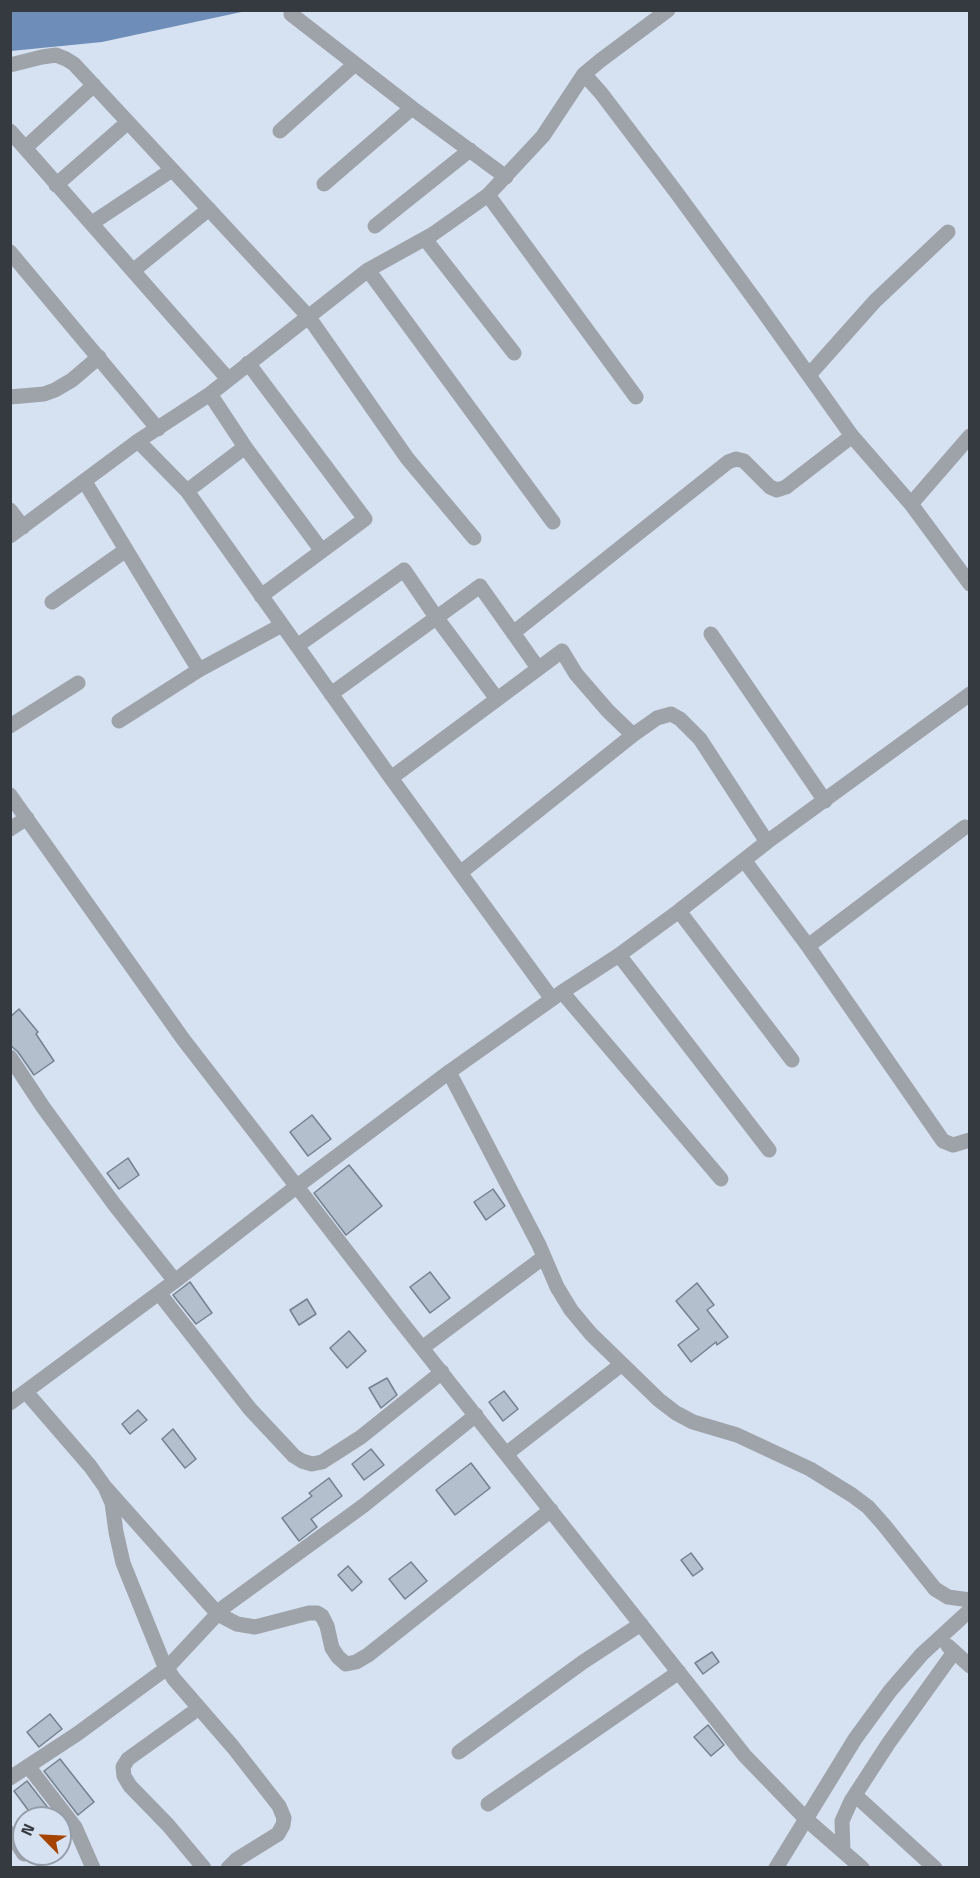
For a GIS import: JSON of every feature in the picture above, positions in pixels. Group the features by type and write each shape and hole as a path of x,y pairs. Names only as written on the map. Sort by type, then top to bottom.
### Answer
{"street":[{"path":"10,537 138,441 210,394 368,270 425,239 488,195 543,136 584,74 668,10"},
{"path":"291,14 412,108 506,177"},
{"path":"10,65 56,55 74,64 308,316 407,458 474,538"},
{"path":"280,131 355,64"},
{"path":"584,74 676,192 852,436 910,504 969,584"},
{"path":"26,148 94,85"},
{"path":"324,184 412,108"},
{"path":"56,185 127,123"},
{"path":"10,131 228,379"},
{"path":"375,226 470,150"},
{"path":"92,223 172,170"},
{"path":"488,195 636,397"},
{"path":"134,270 209,209"},
{"path":"809,375 875,301 948,232"},
{"path":"425,239 514,353"},
{"path":"10,252 158,429"},
{"path":"368,270 553,522"},
{"path":"10,397 44,394 55,390 72,380 99,357"},
{"path":"249,363 365,519 261,596"},
{"path":"210,394 245,447 321,551"},
{"path":"513,633 728,462 736,459 744,461 770,487 777,490 786,487 852,436"},
{"path":"910,504 969,436"},
{"path":"138,441 187,491 460,873 557,996 721,1179"},
{"path":"187,491 245,447"},
{"path":"85,482 198,670"},
{"path":"10,510 23,527"},
{"path":"52,602 126,550"},
{"path":"297,646 404,570 496,699"},
{"path":"331,694 480,586 538,668"},
{"path":"119,721 198,670 282,625"},
{"path":"711,634 825,801"},
{"path":"391,778 562,651 576,674 608,711 633,735"},
{"path":"10,726 78,683"},
{"path":"10,1403 175,1281 449,1072 619,955 767,842 969,694"},
{"path":"460,873 633,735 657,718 671,714 680,719 700,739 767,842"},
{"path":"10,795 183,1039 296,1187 745,1756 807,1820 862,1868"},
{"path":"10,829 27,818"},
{"path":"808,946 965,826"},
{"path":"744,860 808,946 943,1141 953,1145 969,1140"},
{"path":"679,911 792,1060"},
{"path":"619,955 769,1150"},
{"path":"10,1057 43,1107 114,1204 175,1281"},
{"path":"449,1072 544,1257 557,1287 571,1310 591,1334 676,1413 693,1422 737,1435 810,1469 852,1495 868,1507 884,1525 935,1589 968,1610 938,1637 890,1691 862,1730 776,1868"},
{"path":"422,1348 544,1257"},
{"path":"159,1293 250,1409 294,1456 312,1464 322,1462 361,1437 442,1372"},
{"path":"506,1454 622,1364"},
{"path":"26,1392 90,1466 105,1487 218,1614 237,1624 255,1627 317,1613 322,1616 327,1626 332,1648 346,1664 356,1662 368,1654 551,1510"},
{"path":"10,1778 76,1734 167,1668 224,1607 363,1506 476,1415"},
{"path":"105,1487 112,1503 123,1563 163,1662 279,1806 284,1818 284,1825 278,1834 236,1860 228,1868"},
{"path":"459,1752 583,1662 641,1624"},
{"path":"938,1637 969,1666"},
{"path":"843,1851 842,1821 855,1795 888,1744 954,1652"},
{"path":"488,1804 679,1672"},
{"path":"199,1708 128,1759 123,1767 124,1776 130,1786 168,1825 204,1868"},
{"path":"28,1766 75,1827 93,1868"},
{"path":"855,1795 935,1868"}],"water":[{"path":"10,11 246,11 102,42 11,51"}],"building":[{"path":"19,1009 38,1032 36,1034 54,1061 34,1075 18,1052 10,1045 10,1017"},
{"path":"312,1115 331,1139 308,1156 290,1132"},
{"path":"128,1158 139,1175 119,1189 107,1173"},
{"path":"349,1165 382,1206 346,1235 314,1193"},
{"path":"493,1189 505,1206 486,1220 474,1202"},
{"path":"430,1272 450,1298 430,1313 410,1287"},
{"path":"190,1282 212,1313 196,1324 173,1295"},
{"path":"697,1283 714,1305 707,1310 728,1337 717,1345 716,1342 691,1362 678,1345 699,1329 676,1301"},
{"path":"307,1299 316,1314 299,1325 290,1310"},
{"path":"349,1331 366,1351 347,1368 330,1348"},
{"path":"387,1378 397,1395 381,1408 369,1388"},
{"path":"504,1391 518,1409 503,1421 489,1402"},
{"path":"138,1410 147,1420 130,1434 122,1424"},
{"path":"173,1429 196,1459 185,1468 162,1439"},
{"path":"371,1449 384,1465 364,1480 352,1464"},
{"path":"471,1463 490,1488 455,1515 436,1490"},
{"path":"329,1478 342,1496 311,1519 317,1527 299,1541 282,1518 312,1496 309,1493"},
{"path":"691,1553 703,1569 693,1576 681,1560"},
{"path":"411,1562 427,1581 405,1599 389,1579"},
{"path":"348,1566 362,1582 352,1591 338,1575"},
{"path":"712,1652 719,1662 703,1674 695,1663"},
{"path":"50,1714 62,1729 39,1747 27,1732"},
{"path":"708,1725 724,1745 711,1756 694,1737"},
{"path":"60,1759 94,1802 78,1815 44,1771"},
{"path":"27,1781 47,1806 25,1806 14,1791"}]}
